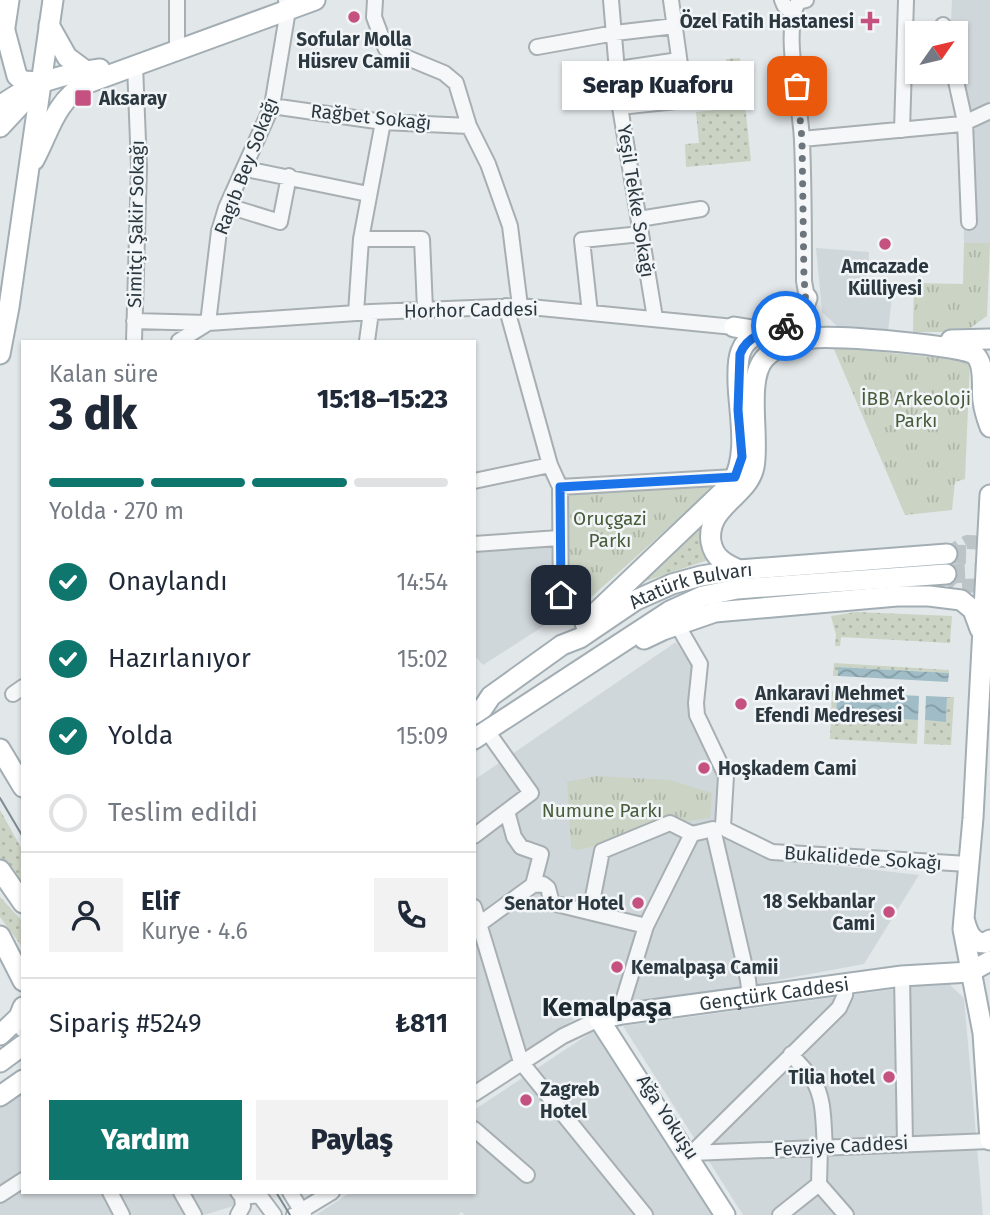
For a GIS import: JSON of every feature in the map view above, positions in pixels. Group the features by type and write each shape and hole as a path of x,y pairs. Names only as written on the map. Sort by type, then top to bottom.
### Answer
{"main road":[{"path":"0,62 9,0"},
{"path":"0,354 52,0"},
{"path":"5,31 17,76 23,81 41,82 54,90 86,77 135,65 287,5 315,0"},
{"path":"49,25 67,57 86,77"},
{"path":"28,171 48,136 61,104 86,77"},
{"path":"0,106 23,90 41,82"},
{"path":"0,127 41,82"},
{"path":"742,348 764,331 797,321 802,315 807,298"},
{"path":"807,298 811,314 821,328 836,337"},
{"path":"734,327 764,331"},
{"path":"562,645 735,477 742,457 738,372 742,336 734,327"},
{"path":"739,570 717,557 711,533 715,516 752,476 755,459 755,380 758,367 777,348 790,343 836,337 962,349 977,357 981,367 983,402 990,427"},
{"path":"915,344 990,339"},
{"path":"990,495 973,818 964,918 970,972 984,998 983,1033 990,1140"},
{"name":"Atatürk Bulvarı","path":"481,735 670,611 703,596 720,591 947,564 739,570 701,576 659,589 636,600 580,638 562,645 483,699"},
{"path":"598,658 683,622 715,612 929,596 951,597 967,603 977,617 982,639"},
{"path":"0,749 21,784"},
{"path":"0,870 21,902"},
{"path":"0,884 21,903"},
{"path":"964,918 974,941 985,943 990,940"},
{"path":"3,941 21,960"},
{"path":"3,941 21,977"},
{"path":"970,972 990,961"},
{"name":"Gençtürk Caddesi","path":"610,1016 902,976 970,972"},
{"path":"0,1035 13,1024 21,1010"},
{"name":"Ağa Yokuşu","path":"610,1016 725,1215"},
{"path":"0,1062 21,1046"},
{"path":"0,1077 21,1062"},
{"path":"0,1096 21,1081"},
{"name":"Ağa Yokuşu","path":"689,1155 732,1215"}],"street":[{"path":"177,0 177,49"},
{"path":"375,0 374,17 386,49 444,73 456,83 469,126 488,164 510,226 513,306 550,465 560,487 561,615"},
{"name":"Yeşil Tekke Sokağı","path":"611,0 620,107 655,318"},
{"path":"620,107 685,100 671,0"},
{"path":"782,0 792,13"},
{"path":"806,0 798,2 792,13 792,34 802,139 804,281 807,298"},
{"path":"902,130 906,0"},
{"name":"Ragıb Bey Sokağı","path":"208,323 219,231 272,106 287,5"},
{"path":"537,47 615,33 675,26"},
{"path":"618,69 679,60"},
{"name":"Simitçi Şakir Sokağı","path":"134,340 139,167 135,65"},
{"path":"957,84 965,122 969,222"},
{"name":"Rağbet Sokağı","path":"272,106 383,122 469,126"},
{"path":"802,139 965,122 990,111"},
{"path":"367,340 361,239 383,122"},
{"path":"246,169 368,194"},
{"path":"228,206 280,222 289,177"},
{"path":"639,219 701,209"},
{"path":"590,313 582,240 641,234"},
{"path":"361,239 422,239 425,309"},
{"name":"Horhor Caddesi","path":"135,321 208,323 513,306 734,327"},
{"path":"181,340 208,323"},
{"path":"476,481 550,465"},
{"path":"560,487 735,477"},
{"path":"476,544 559,537"},
{"path":"683,622 682,633 700,664 697,715 726,776 718,827 750,998"},
{"path":"476,834 531,793 481,735"},
{"path":"507,811 514,838 521,847 541,854 533,885"},
{"path":"590,912 602,851 670,823 692,834 718,827"},
{"name":"Bukalidede Sokağı","path":"718,827 772,852 968,864"},
{"path":"610,1016 623,1001 646,926 692,834"},
{"path":"645,1215 521,1062 477,926 533,885 543,884 548,888 552,903 646,926"},
{"path":"902,976 905,1143"},
{"path":"689,1155 839,1007 845,995 846,984"},
{"name":"Gençtürk Caddesi","path":"476,1093 563,1036 610,1016"},
{"path":"791,1054 813,1079 819,1092 822,1106 819,1184 846,1215"},
{"path":"476,1131 527,1175"},
{"name":"Fevziye Caddesi","path":"689,1155 822,1146 990,1140"},
{"path":"0,1195 21,1181"},
{"path":"779,1215 819,1184"},
{"path":"111,1194 122,1215"},
{"path":"182,1194 194,1215"},
{"path":"259,1194 274,1215"},
{"path":"291,1194 300,1214 329,1194"},
{"path":"238,1215 243,1206 240,1195"}],"shaded area":[{"path":"952,0 990,0 990,243 964,243 963,173 966,116 961,84 968,84 968,21 951,20"},
{"path":"816,248 869,252 867,284 893,287 888,332 838,327 822,312"},
{"path":"551,543 555,602 553,620 483,665 476,657 476,550"},
{"path":"676,642 695,671 690,709 720,772 723,836 779,859 919,875 864,964 578,1017 476,1083 476,779"},
{"path":"947,982 964,998 983,1215 743,1215 623,1026"},
{"path":"598,1028 719,1215 464,1215 462,1212 458,1215 316,1215 348,1194 476,1194 476,1109"},
{"path":"21,1092 21,1194 232,1194 240,1204 204,1215 0,1215 0,1107"}],"green space":[{"path":"740,58 751,161 686,167 685,144 699,143 696,112 734,108 726,59"},
{"path":"964,243 990,243 987,316 965,332 913,332 914,283 963,284"},
{"name":"İBB Arkeoloji Parkı","path":"833,347 970,361 965,479 955,482 952,510 905,515"},
{"name":"Oruçgazi Parkı","path":"718,483 577,610 569,600 569,492"},
{"path":"703,523 702,542 708,560 643,582"},
{"path":"856,612 952,616 950,643 841,637 840,646 835,646 836,635 831,616"},
{"path":"834,663 949,670 949,673 839,667 838,676 833,676"},
{"path":"832,691 837,691 836,716 918,720 917,744 830,739"},
{"path":"947,697 954,697 951,745 924,744 925,720 946,721"},
{"name":"Numune Parkı","path":"596,776 670,780 712,793 710,818 688,821 672,819 596,846 577,850 571,848 567,782"},
{"path":"0,810 21,847 21,888 0,860"},
{"path":"0,897 21,920 21,945 0,917"}],"water":[{"path":"838,667 949,673 948,682 838,676"},
{"path":"837,691 919,696 918,720 836,716"},
{"path":"926,696 947,697 946,722 925,720"}],"tunnel":[{"path":"947,554 967,542 990,543"},
{"path":"947,554 990,555"},
{"path":"946,574 990,572"},
{"path":"946,574 958,586 990,585"}],"tram line":[{"path":"0,798 21,834"},
{"path":"277,1194 290,1215"}],"way so far":[{"path":"786,326 797,321 802,315 807,298 804,281 802,139 797,86"}],"place":[{"name":"Sofular Molla Hüsrev Camii","path":"354,17"},
{"name":"Özel Fatih Hastanesi","path":"870,21"},
{"name":"Serap Kuaforu","path":"797,86"},
{"name":"Aksaray","path":"83,98"},
{"name":"Amcazade Külliyesi","path":"885,244"},
{"name":"Ankaravi Mehmet Efendi Medresesi","path":"741,704"},
{"name":"Hoşkadem Cami","path":"704,768"},
{"name":"Senator Hotel","path":"638,903"},
{"name":"18 Sekbanlar Cami","path":"889,912"},
{"name":"Kemalpaşa Camii","path":"617,967"},
{"name":"Tilia hotel","path":"889,1077"},
{"name":"Zagreb Hotel","path":"526,1100"}],"district":[{"name":"Kemalpaşa","path":"607,1007"}],"route":[{"path":"561,595 560,487 735,477 742,457 738,372 742,348 764,331 786,326"}]}
